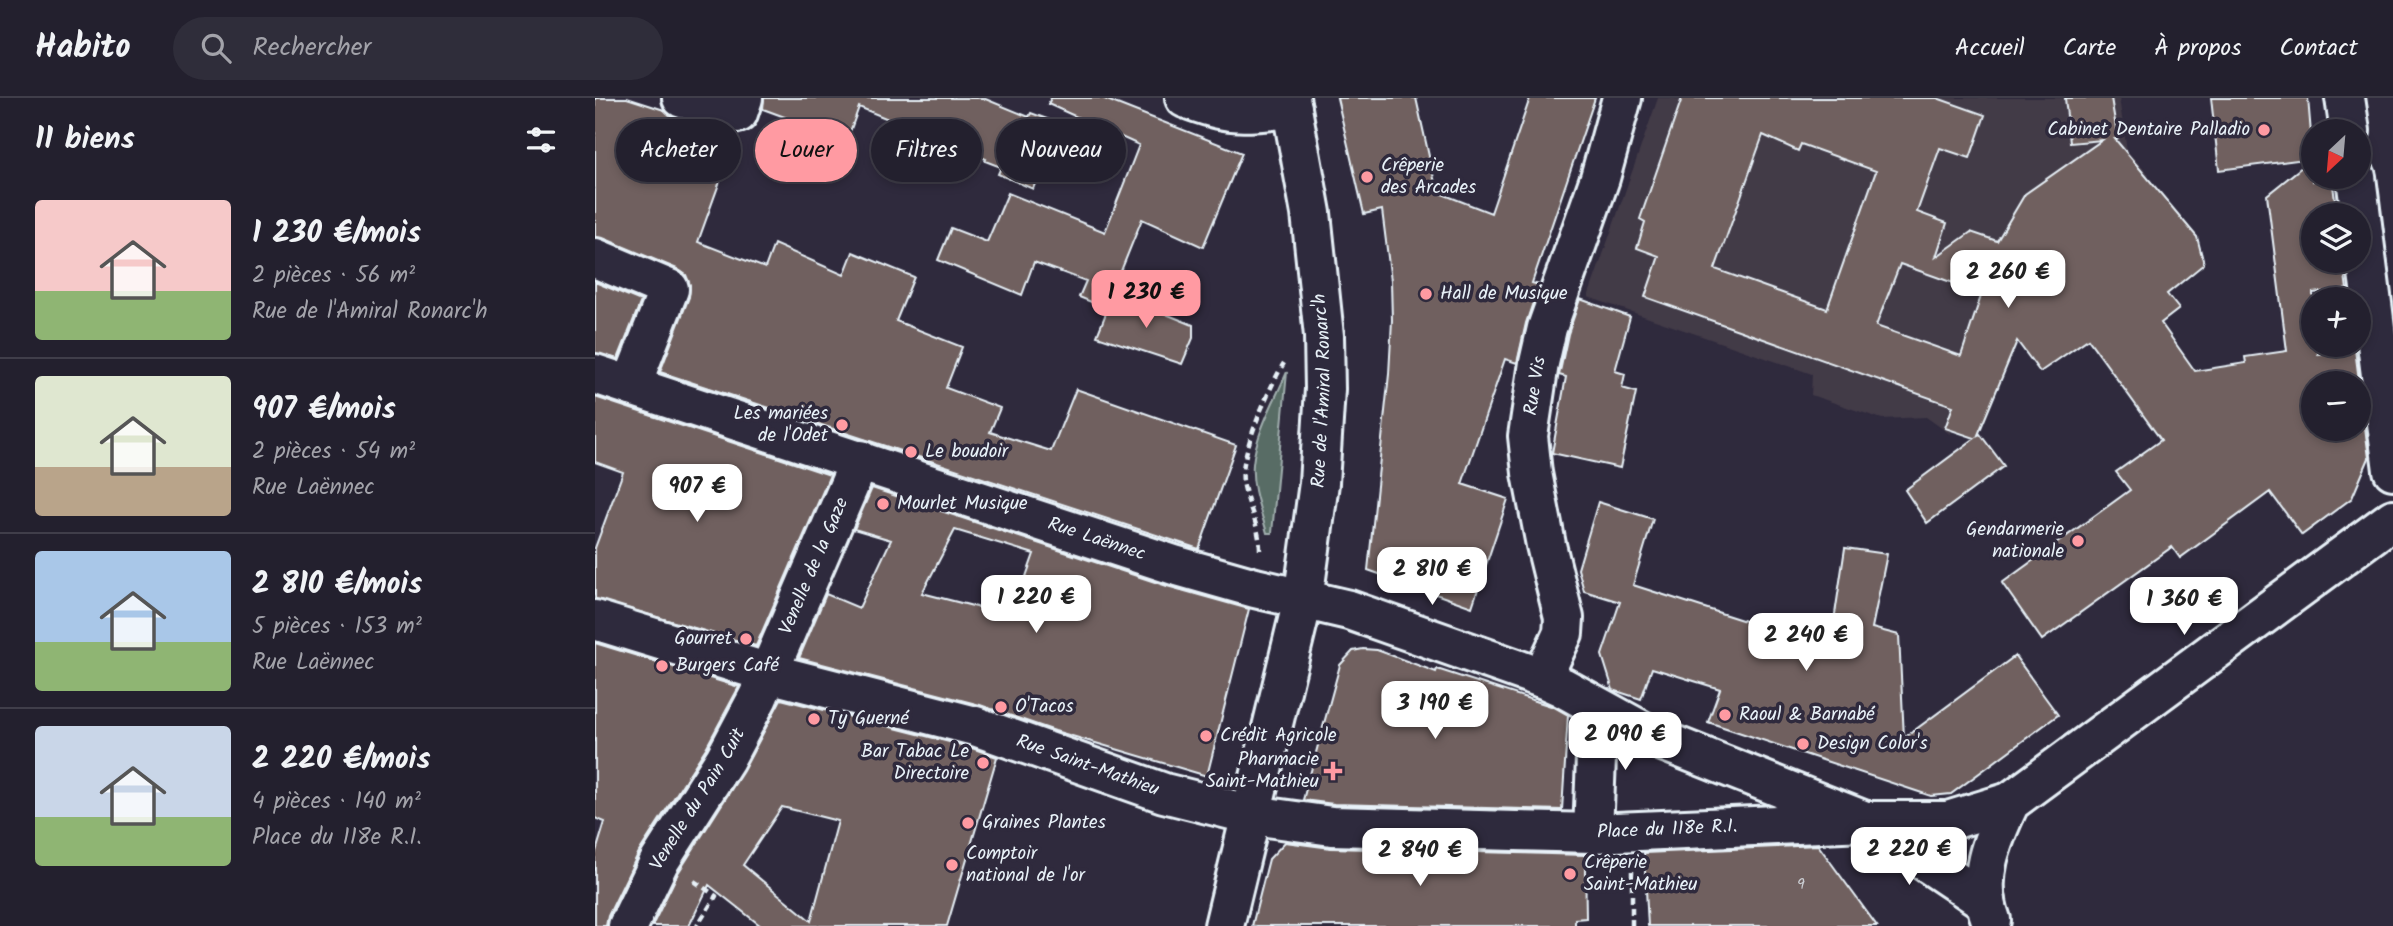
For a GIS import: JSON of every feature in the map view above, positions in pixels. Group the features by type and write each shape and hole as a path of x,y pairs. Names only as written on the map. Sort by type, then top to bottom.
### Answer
{"street":[{"path":"682,98 738,113 743,98"},
{"path":"1185,98 1234,113 1291,103"},
{"name":"Rue Vis","path":"1542,678 1563,633 1564,618 1546,545 1528,436 1547,328 1600,178 1622,98"},
{"path":"2346,98 2349,119"},
{"name":"Rue de l'Amiral Ronarc'h","path":"1224,926 1303,600 1319,482 1325,389 1324,336 1311,213 1291,103"},
{"path":"2360,189 2379,240 2393,470"},
{"path":"595,258 669,289 631,386"},
{"name":"Rue Laënnec","path":"595,374 1174,565 1255,588 1349,610 1542,678 1598,708"},
{"name":"Venelle de la Gaze","path":"769,673 860,460"},
{"path":"1865,821 1948,821 2010,802 2393,519"},
{"name":"Rue Saint-Mathieu","path":"595,620 769,673 975,726 1164,793 1252,815 1332,826 1593,833"},
{"name":"Venelle du Pain Cuit","path":"628,926 659,862 725,759 769,673"},
{"path":"1598,708 1653,737 1865,821 1990,914"},
{"name":"Place du 118e R.I.","path":"1598,708 1593,833 1865,821"},
{"path":"1990,914 1987,857 2010,802"}],"path":[{"path":"1255,588 1261,559 1260,544 1244,484 1243,464 1280,369 1294,351 1324,336"},
{"path":"1632,831 1632,926"},
{"path":"659,862 716,896 697,926"}],"shaded area":[{"path":"1658,98 1674,98 1764,135 1780,98 2119,98 2127,151 2149,175 2041,257 2002,376 1973,367 1950,434 1926,417 1882,419 1811,395 1812,374 1588,297"}],"green space":[{"path":"1287,372 1272,533 1267,533 1255,490 1253,464 1262,428"}],"building":[{"path":"595,98 627,98 664,110 676,119 616,119 616,182 720,182 698,242 765,268 774,244 844,275 853,252 914,277 896,321 962,347 946,388 1000,408 990,432 1051,451 1076,389 1236,445 1199,549 660,372 689,297 690,285 686,275 603,238 595,237"},
{"path":"764,98 983,98 1029,117 1031,113 1047,119 996,119 996,165 982,157 982,119 888,119 859,107 855,119 790,119 763,109"},
{"path":"1051,98 1102,98 1242,153 1203,247 1142,219 1106,308 1079,297 1086,281 1034,262 1022,295 938,260 951,228 987,242 1008,193 1105,232 1139,145 1126,139 1126,119 1081,119 1048,104"},
{"path":"1337,98 1416,98 1437,192 1491,213 1530,98 1595,98 1532,283 1539,285 1526,323 1517,363 1505,359 1462,484 1508,499 1472,607 1368,570 1389,374 1391,281 1382,210 1364,214"},
{"path":"1682,98 1937,98 1985,115 1970,158 1940,148 1917,212 1947,223 1936,257 1971,232 1997,241 2025,194 2102,140 2070,143 2065,98 2111,98 2118,139 2115,139 2197,237 2204,264 2167,294 2179,309 2161,323 2195,371 2246,363 2245,357 2287,351 2267,195 2301,168 2301,189 2333,189 2335,203 2301,203 2301,273 2345,273 2347,287 2301,287 2301,357 2356,357 2358,371 2301,371 2301,441 2367,441 2369,458 2352,498 2302,535 2270,492 2180,558 2172,547 2042,640 2002,583 2130,490 2116,472 2161,440 2088,339 2040,372 2017,341 1978,435 1980,434 2004,466 1927,523 1905,490 1975,438 1945,428 1953,406 1645,297 1659,256 1637,248 1645,222 1640,219","holes":["1763,135 1798,151 1801,144 1876,171 1827,309 1715,269","1900,264 1982,293 1961,356 1876,326"]},
{"name":"Cabinet Dentaire Palladio","path":"2211,98 2308,98 2310,119 2301,119 2301,160 2219,170"},
{"path":"1017,182 1036,182 1033,189"},
{"path":"595,282 641,301 618,359 595,353"},
{"path":"1114,293 1193,325 1193,338 1182,364 1097,336"},
{"path":"1580,299 1630,317 1615,371 1625,374 1622,388 1636,392 1620,468 1552,453 1566,377 1559,375 1568,334"},
{"path":"595,397 830,475 756,646 595,599 595,548 623,472 595,462"},
{"path":"872,488 1167,586 1249,609 1207,776 1055,731 980,705 799,658 826,594 859,608 891,540 854,529","holes":["955,530 1034,554 1012,616 922,593"]},
{"path":"1598,502 1653,519 1633,585 1745,621 1832,634 1845,548 1887,554 1872,628 1899,635 1904,738 2015,656 2058,715 1951,794 1931,796 1708,722 1720,689 1652,668 1641,699 1613,690 1602,655 1620,602 1584,591 1578,569"},
{"path":"595,643 739,687 706,748 639,852 608,916 606,926 595,926 595,855 605,822 595,818"},
{"path":"1377,650 1436,672 1437,669 1554,707 1568,715 1562,810 1334,804 1303,800 1340,665 1353,651"},
{"path":"781,699 969,747 997,757 947,926 761,926 709,885 689,926 652,926 678,873 743,771","holes":["782,807 838,821 811,921 743,865"]},
{"path":"1285,842 1331,848 1585,855 1586,918 1575,919 1575,926 1252,926 1269,859"},
{"path":"1818,845 1877,926 1648,926 1644,853"}],"place":[{"name":"Cabinet Dentaire Palladio","path":"2264,130"},
{"name":"Crêperie des Arcades","path":"1367,177"},
{"name":"Hall de Musique","path":"1426,294"},
{"name":"Les mariées de l'Odet","path":"842,425"},
{"name":"Le boudoir","path":"911,452"},
{"name":"Mourlet Musique","path":"883,504"},
{"name":"Gendarmerie nationale","path":"2078,541"},
{"name":"Gourret","path":"746,639"},
{"name":"Burgers Café","path":"662,666"},
{"name":"O'Tacos","path":"1001,707"},
{"name":"Raoul & Barnabé","path":"1725,715"},
{"name":"Ty Guerné","path":"814,719"},
{"name":"Crédit Agricole","path":"1206,736"},
{"name":"Design Color's","path":"1803,744"},
{"name":"Bar Tabac Le Directoire","path":"983,763"},
{"name":"Pharmacie Saint-Mathieu","path":"1333,771"},
{"name":"Graines Plantes","path":"968,823"},
{"name":"Comptoir national de l'or","path":"952,865"},
{"name":"Crêperie Saint-Mathieu","path":"1570,874"}]}
